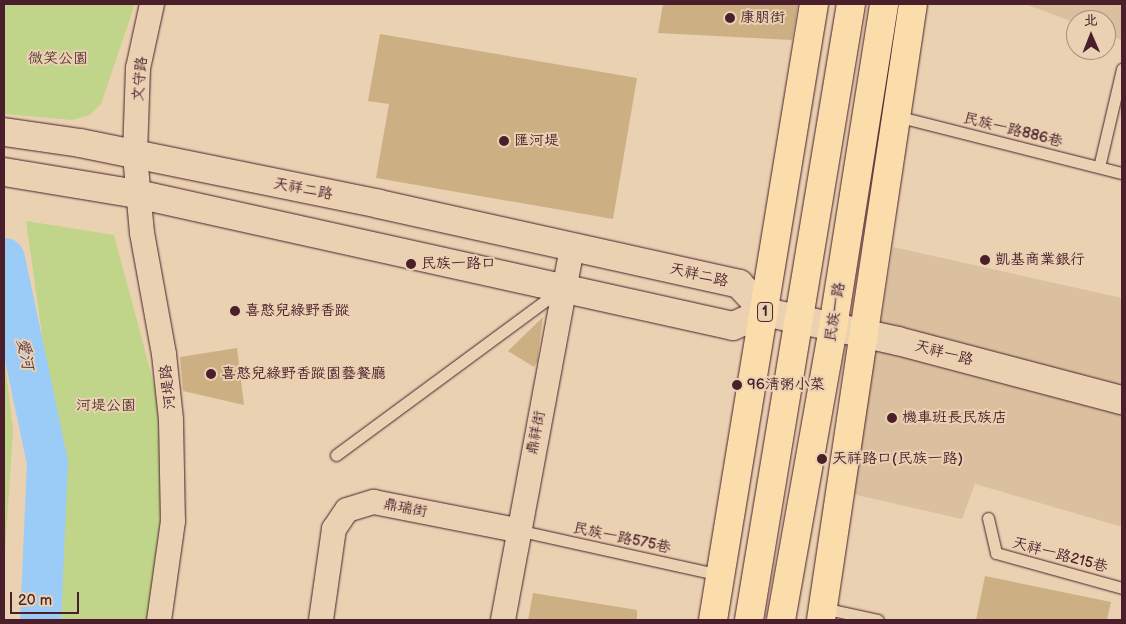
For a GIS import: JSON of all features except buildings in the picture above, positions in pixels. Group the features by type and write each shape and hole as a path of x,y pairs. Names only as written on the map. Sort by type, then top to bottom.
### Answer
{"main road":[{"name":"1","path":"713,620 814,4"},
{"path":"749,620 851,4"},
{"name":"民族一路","path":"781,620 833,327 884,4"},
{"name":"民族一路","path":"822,614 913,4"}],"street":[{"name":"文守路","path":"135,155 138,68 152,4"},
{"name":"天祥二路","path":"17,133 135,155 739,284 765,312"},
{"name":"河堤路","path":"135,155 137,194 164,354 172,420 173,521 159,620"},
{"path":"17,173 137,194 564,286 733,326 765,312"},
{"name":"鼎祥街","path":"502,620 572,247"},
{"name":"天祥一路","path":"765,312 864,334 1122,400"},
{"name":"鼎瑞街","path":"321,620 334,529 347,510 374,502 518,530"}],"lane":[{"path":"1099,167 1122,69"},
{"name":"民族一路886巷","path":"896,116 1122,173"},
{"path":"336,454 564,286"},
{"name":"天祥一路215巷","path":"988,518 996,553 1122,588"},
{"name":"民族一路575巷","path":"518,530 720,574"},
{"path":"822,614 878,620"}],"shaded area":[{"path":"1025,4 1122,4 1122,40 1116,38 1116,10 1066,10 1066,19"},
{"path":"893,247 1122,298 1122,527 975,484 962,519 852,494"}],"green space":[{"name":"微笑公園","path":"4,4 135,4 101,104 90,115 72,120 4,114"},
{"name":"河堤公園","path":"26,221 114,235 158,399 163,491 154,589 147,620 50,620 61,587 64,491"},
{"path":"4,353 13,431 4,567"}],"waterway":[{"name":"愛河","path":"4,258 47,462 40,620"}],"place":[{"name":"康朋街","path":"730,18"},
{"name":"匯河堤","path":"504,141"},
{"name":"凱基商業銀行","path":"985,260"},
{"name":"民族一路口","path":"411,264"},
{"name":"喜憨兒綠野香蹤","path":"235,311"},
{"name":"喜憨兒綠野香蹤園藝餐廳","path":"211,374"},
{"name":"96清粥小菜","path":"737,385"},
{"name":"機車班長民族店","path":"892,418"},
{"name":"天祥路口(民族一路)","path":"822,459"}]}
